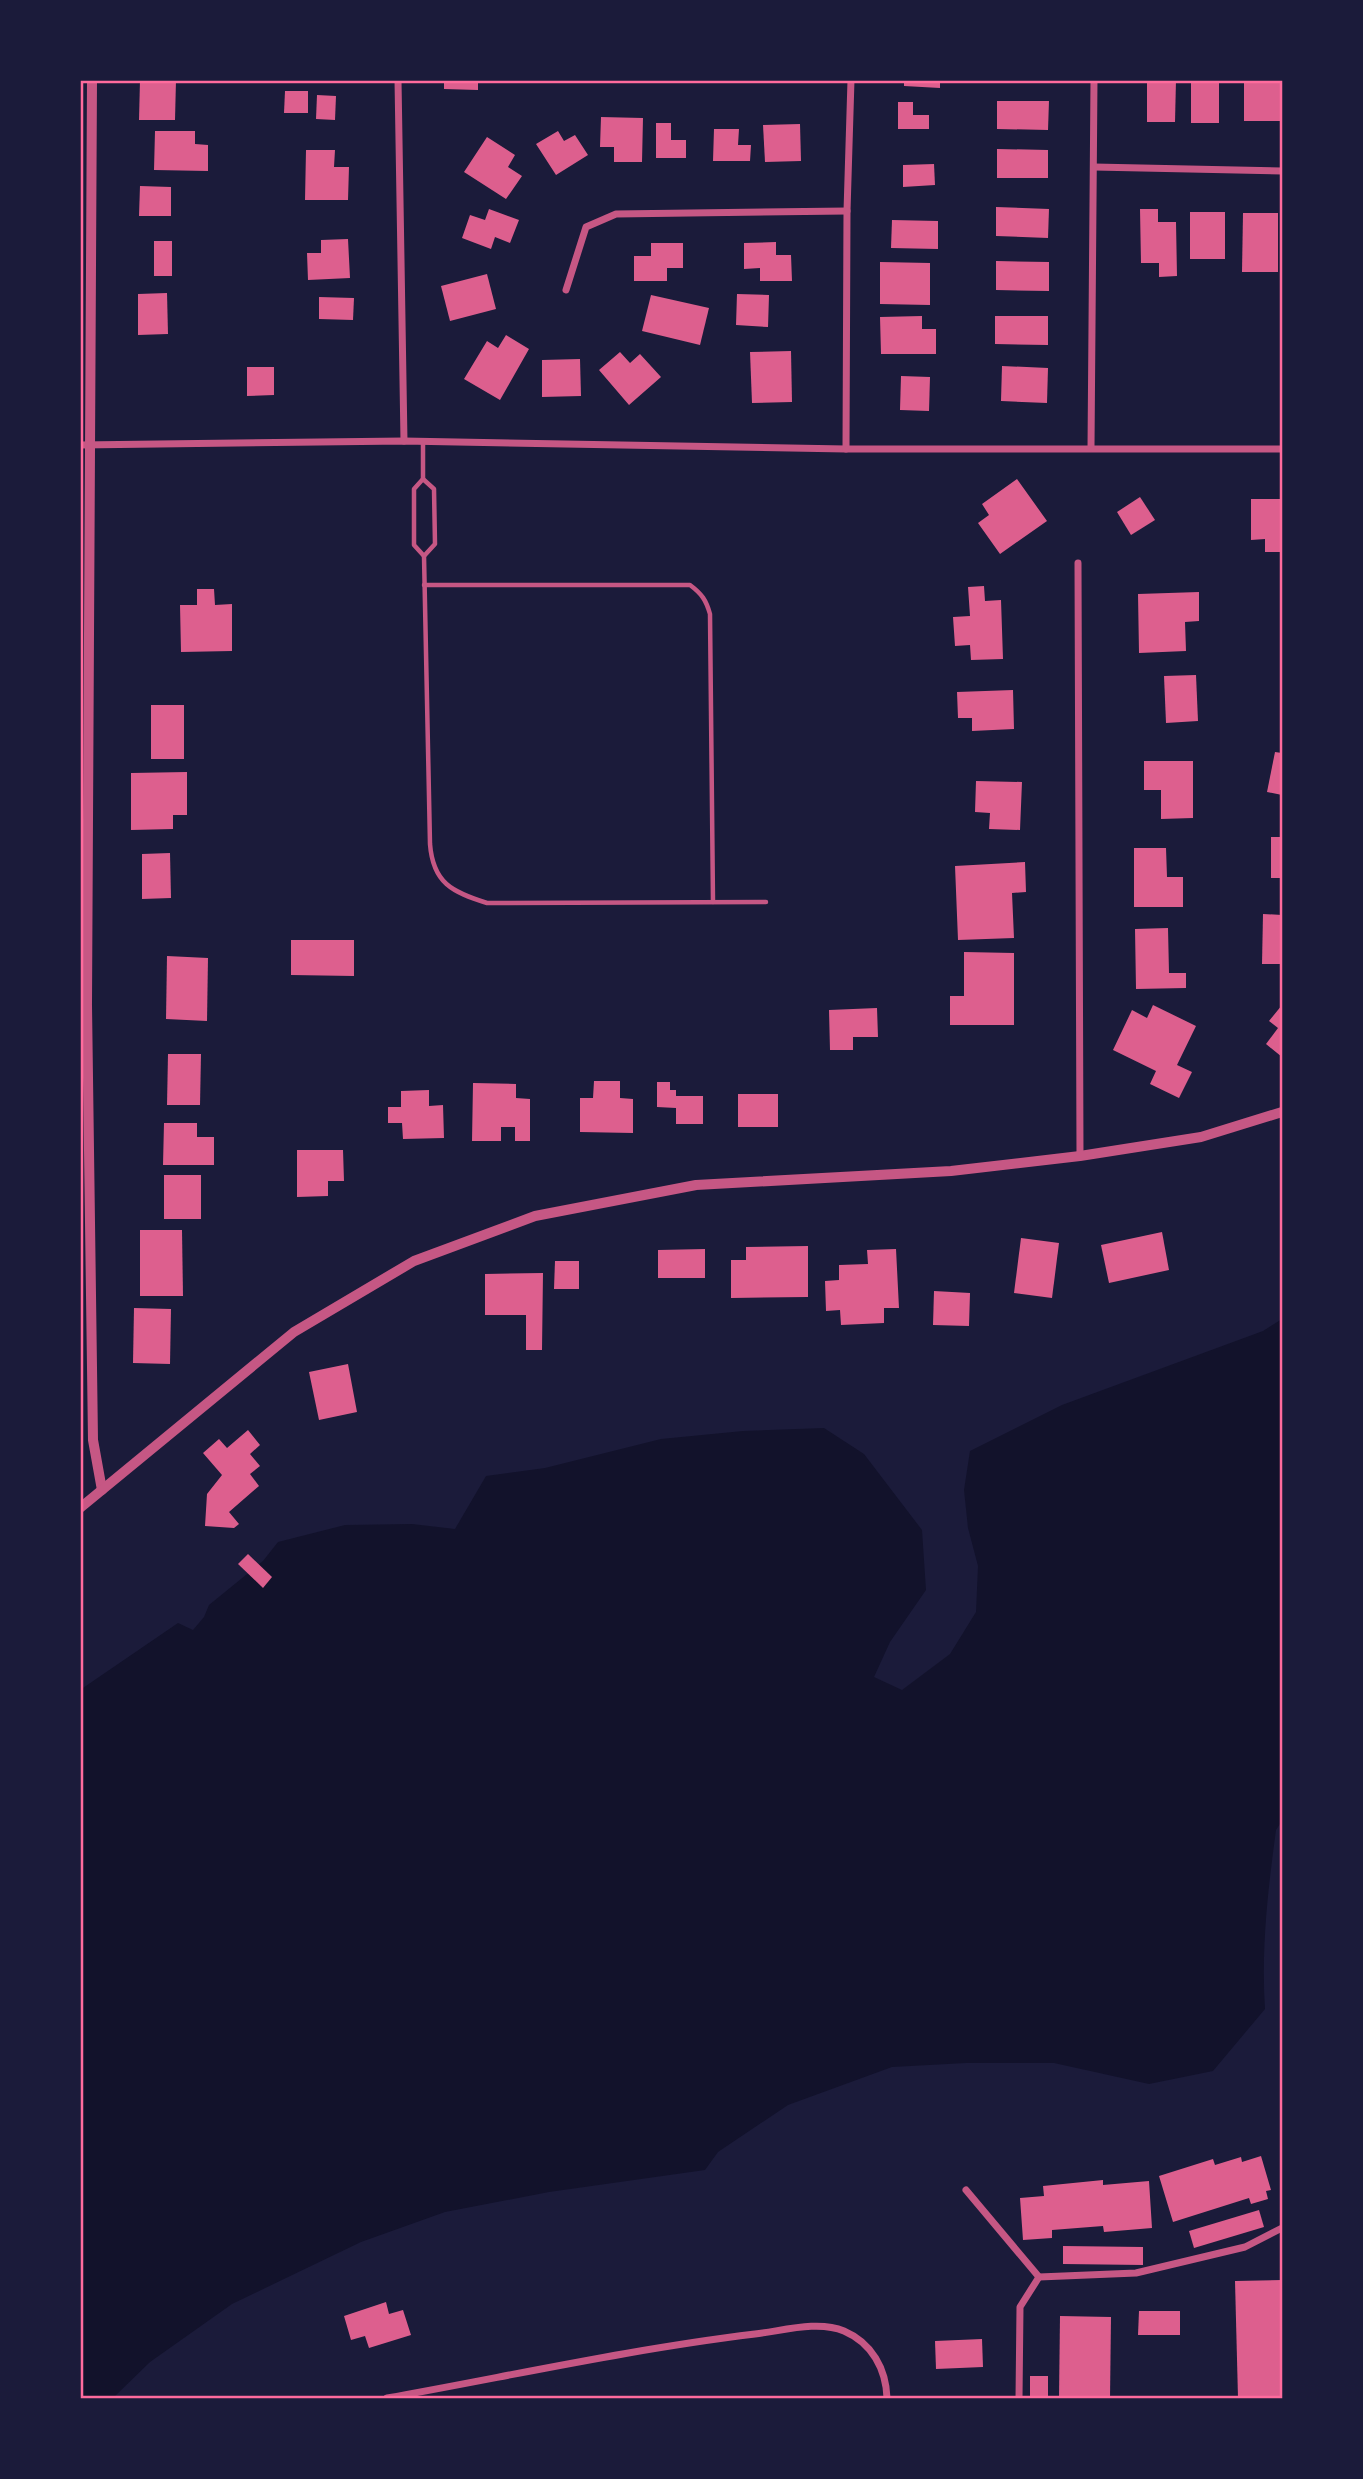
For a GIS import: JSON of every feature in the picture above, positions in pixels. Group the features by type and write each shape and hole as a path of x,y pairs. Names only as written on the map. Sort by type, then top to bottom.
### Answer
{"street":[{"path":"92,80 85,444 84,1005 93,1440 102,1490"},
{"path":"398,80 404,441"},
{"path":"846,449 847,211 851,80"},
{"path":"1091,447 1094,80"},
{"path":"1094,167 1283,171"},
{"path":"566,290 586,227 616,214 847,211"},
{"path":"85,444 423,441 846,449 1283,449"},
{"path":"1078,563 1080,1156"},
{"path":"80,1508 294,1332 414,1261 535,1216 696,1185 950,1171 1080,1156 1200,1137 1283,1112"},
{"path":"966,2190 1040,2277"},
{"path":"1040,2277 1136,2273 1245,2247 1283,2228"},
{"path":"1019,2399 1020,2306 1040,2277"},
{"path":"387,2399 684,2343 818,2326 844,2331 873,2350 887,2399"}],"lane":[{"path":"423,441 423,479 414,489 414,545 424,556 430,844 432,864 441,879 461,895 487,903 766,902"},
{"path":"423,479 434,489 435,530 435,544 424,556"},
{"path":"424,586 690,585 699,591 706,599 710,614 713,902"}],"shaded area":[{"path":"1282,1319 1282,1821 1276,1830 1268,1897 1264,1964 1265,2009 1213,2071 1149,2084 1054,2063 966,2063 892,2067 788,2105 718,2152 705,2170 549,2192 445,2212 361,2242 232,2304 150,2362 113,2398 80,2398 80,1690 178,1623 193,1630 204,1617 209,1605 263,1561 278,1542 345,1525 412,1524 455,1529 486,1476 545,1468 661,1439 743,1431 824,1428 864,1454 922,1530 926,1590 890,1642 874,1677 902,1690 950,1654 976,1612 978,1566 968,1528 964,1490 970,1451 1062,1405 1263,1331"}],"building":[{"path":"140,80 176,80 175,120 139,120"},
{"path":"444,80 478,80 478,90 444,89"},
{"path":"904,80 940,80 940,88 904,86"},
{"path":"1147,80 1176,80 1175,122 1147,122"},
{"path":"1191,80 1219,80 1219,123 1191,123"},
{"path":"1244,80 1280,80 1280,121 1244,121"},
{"path":"285,91 308,91 308,113 284,113"},
{"path":"317,95 336,96 335,120 316,119"},
{"path":"997,101 1049,101 1048,130 997,129"},
{"path":"898,102 913,102 913,115 929,115 929,129 898,129"},
{"path":"601,117 643,118 642,162 614,162 614,147 600,147"},
{"path":"656,123 671,123 671,140 686,140 686,158 656,158"},
{"path":"800,124 801,161 765,162 763,125"},
{"path":"714,129 739,129 738,145 751,145 750,161 713,161"},
{"path":"155,131 195,131 195,144 208,145 208,171 154,170"},
{"path":"558,131 564,141 575,135 588,155 556,175 536,144"},
{"path":"487,137 515,155 508,167 522,176 506,199 464,172"},
{"path":"997,149 1048,150 1048,178 997,178"},
{"path":"306,150 335,150 334,167 349,167 348,200 305,200"},
{"path":"934,164 935,185 903,187 903,165"},
{"path":"140,186 171,187 171,216 139,216"},
{"path":"996,207 1049,209 1048,238 996,236"},
{"path":"489,209 519,220 510,243 495,237 491,249 462,238 470,215 485,220"},
{"path":"1140,209 1158,209 1158,222 1176,222 1177,276 1159,277 1159,263 1141,263"},
{"path":"1190,212 1225,212 1225,259 1190,259"},
{"path":"1243,213 1278,213 1278,272 1242,272"},
{"path":"892,220 938,221 938,249 891,248"},
{"path":"348,239 350,278 308,280 307,253 321,253 321,240"},
{"path":"154,241 172,241 172,276 154,276"},
{"path":"776,242 776,255 791,255 792,281 760,281 760,268 744,269 744,243"},
{"path":"651,243 683,243 683,268 667,268 667,281 634,281 634,256 651,256"},
{"path":"996,261 1049,262 1049,291 996,290"},
{"path":"880,262 930,263 930,305 880,304"},
{"path":"487,274 496,309 450,321 441,286"},
{"path":"167,293 168,334 138,335 138,294"},
{"path":"737,294 769,295 768,327 736,325"},
{"path":"651,295 709,308 700,345 642,331"},
{"path":"319,297 354,298 353,320 319,319"},
{"path":"922,316 922,329 936,329 936,354 881,354 880,317"},
{"path":"995,316 1048,316 1048,345 995,344"},
{"path":"506,335 529,349 500,400 464,379 487,341 498,348"},
{"path":"791,351 792,402 752,403 750,352"},
{"path":"620,352 630,363 640,354 661,377 629,405 599,370"},
{"path":"580,359 581,396 542,397 542,360"},
{"path":"1002,366 1048,368 1047,403 1001,401"},
{"path":"247,367 274,367 274,395 247,396"},
{"path":"901,376 930,377 929,411 900,410"},
{"path":"1017,479 1047,521 1000,554 978,523 989,515 982,504"},
{"path":"1140,497 1155,520 1131,535 1117,512"},
{"path":"1251,499 1282,499 1282,552 1265,552 1265,539 1251,540"},
{"path":"984,586 985,601 1001,600 1003,659 971,660 970,645 955,646 953,617 970,616 968,587"},
{"path":"197,589 214,589 215,605 232,604 232,651 181,652 180,605 197,605"},
{"path":"1199,592 1199,621 1185,622 1186,651 1139,653 1138,594"},
{"path":"1196,675 1198,721 1166,723 1164,676"},
{"path":"1013,690 1014,729 972,731 972,718 958,718 957,692"},
{"path":"151,705 184,705 184,759 151,759"},
{"path":"1275,752 1282,753 1282,795 1267,792"},
{"path":"1144,761 1193,761 1193,818 1161,819 1161,790 1144,790"},
{"path":"187,772 187,815 173,815 173,829 131,830 131,773"},
{"path":"976,781 1022,782 1020,830 989,829 990,813 975,812"},
{"path":"1271,837 1282,837 1282,878 1271,878"},
{"path":"1134,848 1166,848 1167,877 1183,877 1183,907 1134,907"},
{"path":"170,853 171,898 142,899 142,854"},
{"path":"1025,862 1026,892 1012,893 1014,938 958,940 955,866"},
{"path":"1263,914 1282,915 1282,964 1262,964"},
{"path":"1168,928 1169,973 1186,973 1186,988 1136,989 1135,929"},
{"path":"291,940 354,940 354,976 291,975"},
{"path":"964,952 1014,953 1014,1025 950,1025 950,996 964,996"},
{"path":"167,956 208,958 207,1021 166,1019"},
{"path":"1153,1005 1196,1026 1177,1065 1192,1072 1179,1098 1150,1084 1156,1071 1113,1050 1132,1010 1147,1018"},
{"path":"1282,1005 1282,1057 1266,1044 1278,1028 1269,1021"},
{"path":"877,1008 878,1037 853,1037 853,1050 830,1050 829,1010"},
{"path":"168,1054 201,1054 200,1105 167,1105"},
{"path":"594,1081 620,1081 620,1098 633,1099 633,1133 580,1132 580,1098 593,1098"},
{"path":"657,1082 670,1082 670,1090 676,1090 676,1096 703,1096 703,1124 676,1124 676,1108 657,1107"},
{"path":"473,1083 516,1084 516,1098 530,1099 530,1141 515,1141 515,1127 501,1127 501,1141 472,1141"},
{"path":"429,1090 429,1106 443,1105 444,1138 403,1139 402,1123 388,1123 388,1107 401,1107 401,1091"},
{"path":"738,1094 778,1094 778,1127 738,1127"},
{"path":"164,1123 197,1123 197,1137 214,1137 214,1165 163,1165"},
{"path":"297,1150 343,1150 344,1181 328,1181 328,1196 297,1197"},
{"path":"164,1175 201,1175 201,1219 164,1219"},
{"path":"140,1230 182,1230 183,1296 140,1296"},
{"path":"1162,1232 1169,1270 1109,1283 1101,1245"},
{"path":"1021,1238 1059,1243 1052,1298 1014,1293"},
{"path":"808,1246 808,1297 731,1298 731,1260 746,1260 746,1247"},
{"path":"705,1249 705,1278 658,1278 658,1250"},
{"path":"896,1249 899,1308 884,1308 884,1323 841,1325 840,1310 826,1311 825,1281 839,1280 839,1265 868,1264 867,1250"},
{"path":"555,1261 579,1261 579,1289 554,1289"},
{"path":"543,1273 542,1350 526,1350 526,1315 485,1315 485,1274"},
{"path":"934,1291 970,1293 969,1326 933,1325"},
{"path":"134,1308 171,1309 170,1364 133,1363"},
{"path":"348,1364 357,1412 319,1420 309,1372"},
{"path":"248,1430 260,1445 250,1454 260,1466 250,1474 259,1486 229,1512 239,1524 234,1528 205,1526 207,1494 222,1475 203,1453 219,1439 227,1448"},
{"path":"248,1554 272,1577 263,1588 238,1564"},
{"path":"1261,2156 1271,2190 1266,2191 1268,2199 1251,2204 1249,2198 1173,2222 1159,2176 1213,2159 1215,2165 1241,2157 1242,2162"},
{"path":"1103,2180 1103,2185 1149,2181 1152,2228 1104,2232 1103,2226 1052,2230 1052,2238 1023,2240 1020,2198 1044,2196 1043,2186"},
{"path":"1259,2210 1264,2227 1194,2248 1189,2231"},
{"path":"1063,2246 1143,2247 1143,2265 1063,2264"},
{"path":"1282,2280 1282,2398 1238,2398 1235,2281"},
{"path":"386,2302 389,2314 403,2310 411,2335 369,2348 365,2336 351,2340 344,2316"},
{"path":"1139,2311 1180,2311 1180,2335 1138,2335"},
{"path":"1060,2316 1111,2317 1110,2398 1059,2398"},
{"path":"982,2339 983,2367 936,2369 935,2341"},
{"path":"1030,2376 1048,2376 1048,2398 1030,2398"}]}
